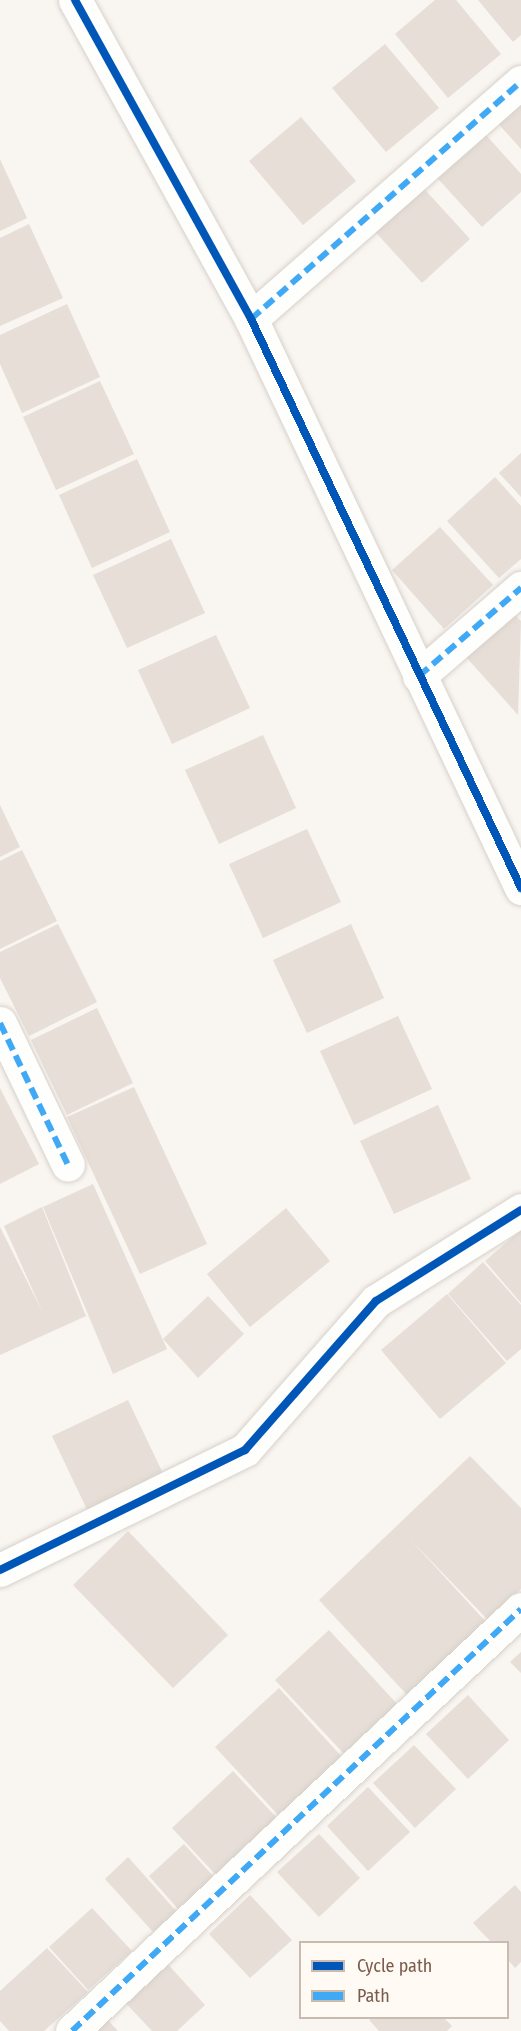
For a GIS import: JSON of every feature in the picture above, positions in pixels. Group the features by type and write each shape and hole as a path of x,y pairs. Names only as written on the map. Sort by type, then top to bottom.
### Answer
{"street":[{"path":"75,0 251,318 521,888"},
{"path":"251,318 521,82"},
{"path":"419,676 521,588"},
{"path":"0,1023 68,1165"},
{"path":"0,1570 245,1449 376,1301 521,1210"},
{"path":"72,2031 521,1610"}],"building":[{"path":"435,0 456,0 501,54 448,98 395,34"},
{"path":"478,0 521,0 521,35 513,42"},
{"path":"385,44 439,108 386,152 332,88"},
{"path":"521,95 521,149 494,119"},
{"path":"301,117 356,181 303,225 249,161"},
{"path":"478,126 521,174 521,192 482,227 430,170"},
{"path":"0,159 27,218 0,231"},
{"path":"417,181 470,239 422,283 369,225"},
{"path":"29,224 63,298 0,326 0,238"},
{"path":"67,304 100,377 22,413 0,364 0,335"},
{"path":"100,381 134,454 56,490 23,417"},
{"path":"521,453 521,497 499,473"},
{"path":"137,459 170,532 92,568 59,495"},
{"path":"495,477 521,506 521,559 499,578 447,521"},
{"path":"440,527 493,585 444,629 392,570"},
{"path":"171,539 205,613 127,648 93,575"},
{"path":"514,614 521,621 518,715 466,657"},
{"path":"216,635 250,708 172,744 138,670"},
{"path":"263,735 296,808 219,844 185,770"},
{"path":"0,805 20,847 0,857"},
{"path":"307,829 341,902 263,938 229,864"},
{"path":"22,850 57,921 0,949 0,861"},
{"path":"58,924 97,1002 29,1036 0,978 0,952"},
{"path":"351,924 384,998 307,1033 273,960"},
{"path":"97,1008 133,1083 67,1115 31,1040"},
{"path":"398,1016 432,1089 354,1125 320,1051"},
{"path":"134,1087 207,1244 140,1274 67,1117"},
{"path":"0,1088 39,1164 0,1184"},
{"path":"438,1105 471,1179 394,1214 360,1141"},
{"path":"93,1184 167,1349 113,1374 43,1207"},
{"path":"42,1207 86,1316 0,1355 0,1227 43,1313 4,1226"},
{"path":"286,1208 330,1261 250,1327 207,1274"},
{"path":"521,1230 521,1303 485,1261"},
{"path":"483,1262 521,1305 521,1349 507,1361 448,1294"},
{"path":"447,1294 506,1363 440,1419 381,1350"},
{"path":"208,1296 244,1334 198,1378 163,1339"},
{"path":"128,1400 168,1484 92,1520 52,1436"},
{"path":"470,1456 521,1508 521,1589 489,1621 407,1536 487,1623 408,1696 319,1600"},
{"path":"128,1531 228,1635 173,1688 73,1585"},
{"path":"329,1630 398,1705 345,1755 275,1680"},
{"path":"521,1652 521,1673 510,1662"},
{"path":"279,1688 342,1757 279,1816 215,1747"},
{"path":"468,1695 509,1740 468,1779 426,1734"},
{"path":"414,1745 456,1789 415,1828 373,1783"},
{"path":"233,1771 277,1818 216,1875 172,1828"},
{"path":"368,1787 410,1832 368,1871 327,1826"},
{"path":"319,1834 360,1878 319,1917 277,1872"},
{"path":"184,1844 214,1877 178,1909 149,1876"},
{"path":"128,1857 176,1911 153,1932 105,1879"},
{"path":"515,1885 521,1892 521,1962 515,1968 509,1961 509,1941 490,1941 473,1923"},
{"path":"250,1895 292,1940 250,1978 209,1934"},
{"path":"92,1908 132,1951 88,1990 49,1947"},
{"path":"47,1948 88,1992 44,2031 9,2031 0,2021 0,1991"},
{"path":"164,1960 205,2005 177,2031 152,2031 122,1999"},
{"path":"105,2017 118,2031 90,2031"},
{"path":"445,2019 452,2026 447,2031 379,2031 369,2020"}],"marked path":[{"path":"251,319 521,82"},
{"path":"419,676 521,588"},
{"path":"0,1023 68,1165"},
{"path":"72,2031 521,1609"}],"cycle path":[{"path":"75,0 251,319 521,888"},
{"path":"0,1570 245,1450 376,1301 521,1210"}]}
